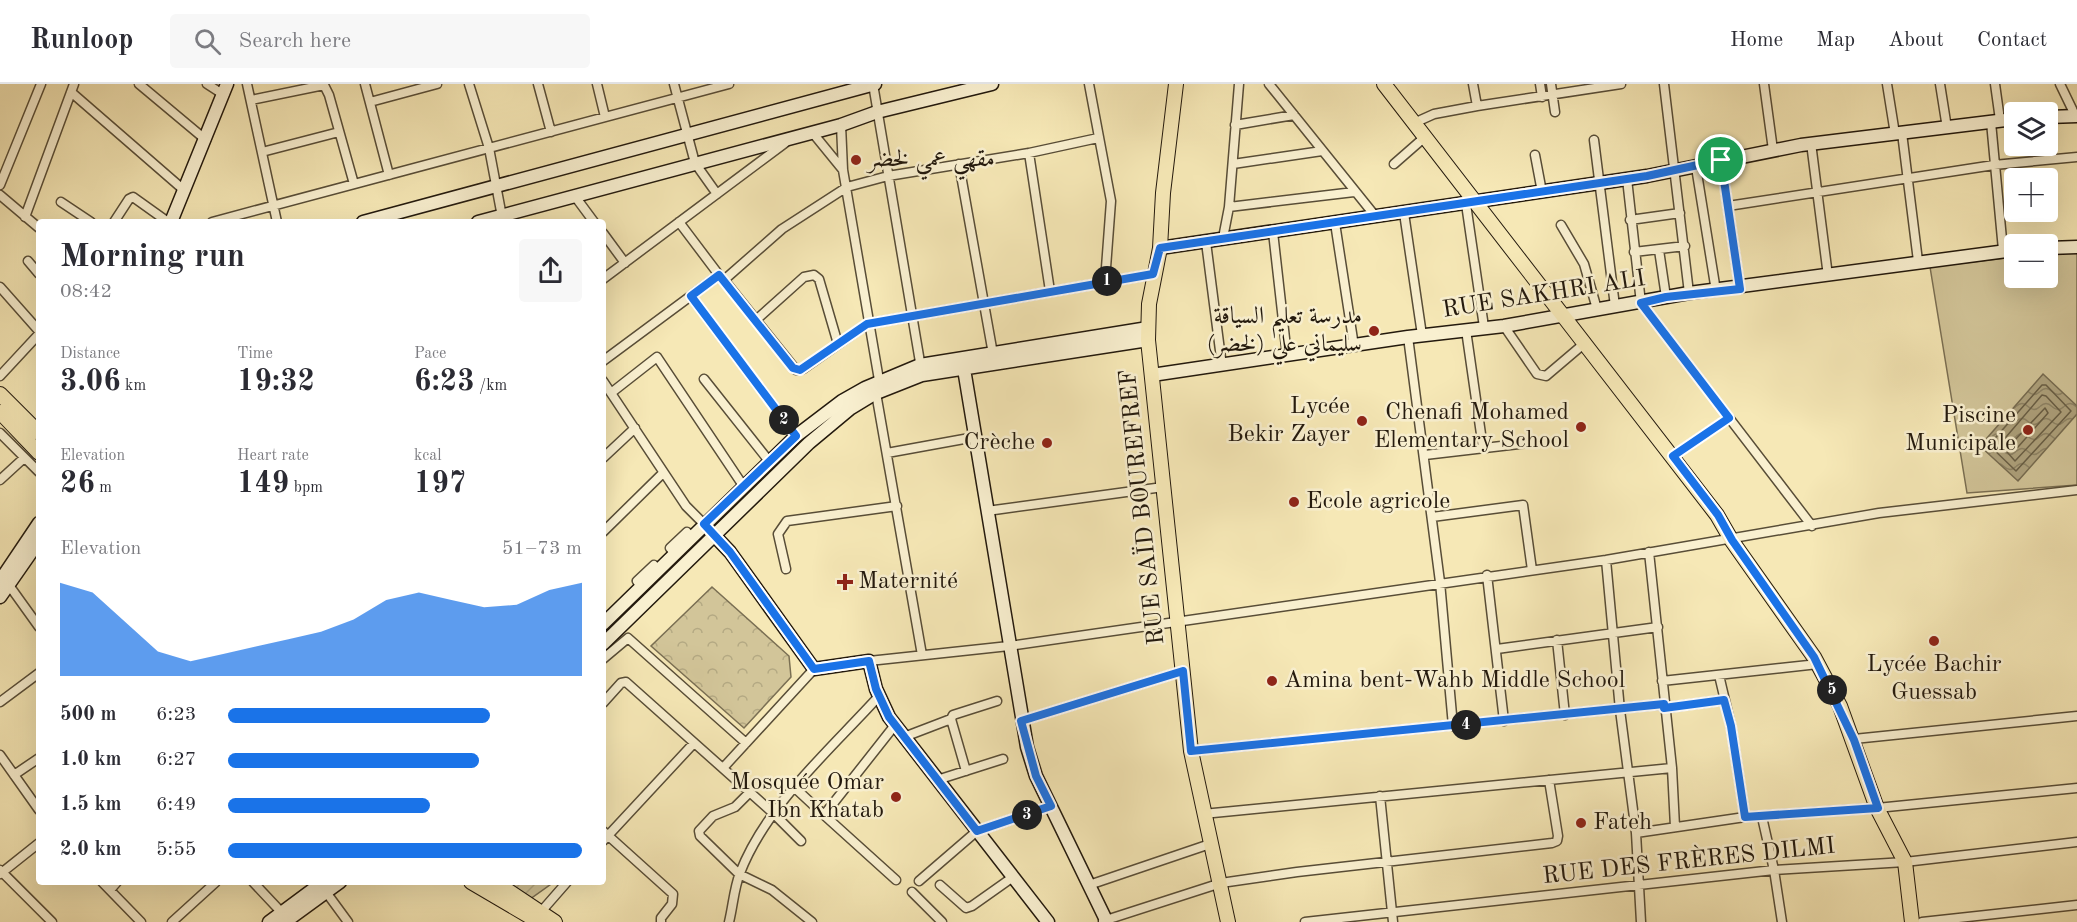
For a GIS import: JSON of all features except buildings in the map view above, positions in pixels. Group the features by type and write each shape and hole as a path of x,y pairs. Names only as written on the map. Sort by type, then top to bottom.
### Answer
{"main road":[{"path":"374,219 874,84"},
{"path":"502,219 574,195 841,125 877,112 992,84"},
{"name":"RUE SAÏD BOUREFREF","path":"1176,84 1163,193 1160,248 1153,274 1148,334 1191,751 1228,922"},
{"path":"1384,84 1426,136 1471,202 1562,316 1586,342 1718,515 1732,540 1818,664 1854,740 1878,808 1905,862 1912,922"},
{"path":"170,219 185,190 226,89"},
{"path":"2058,116 2076,115"},
{"path":"1160,248 1626,179 1811,143 2004,120"},
{"path":"2058,248 2077,247"},
{"name":"RUE SAKHRI ALI","path":"1152,375 1422,335 1504,326 1689,293 1740,289 1918,261 2004,250"},
{"path":"606,618 796,436 842,401 879,380 993,354 1148,334"},
{"path":"606,641 830,424 876,393 921,370 964,369 1148,334"},
{"path":"964,369 1021,721 1036,776 1105,922"},
{"path":"0,394 36,430"},
{"path":"0,412 36,450"},
{"path":"704,524 730,552 814,669 869,661 879,696 895,726 1048,922"},
{"path":"0,597 4,581 36,528"},
{"path":"4,581 36,544"},
{"path":"477,885 538,918 555,922"},
{"path":"499,885 538,918"},
{"path":"269,922 285,918 325,887"}],"street":[{"path":"0,185 41,84"},
{"path":"139,84 206,140"},
{"path":"207,84 226,89"},
{"path":"247,84 276,219"},
{"path":"365,84 389,175"},
{"path":"370,102 437,84"},
{"path":"470,84 489,148 502,203 502,219"},
{"path":"538,84 551,132"},
{"path":"597,84 605,117"},
{"path":"674,84 695,163 717,194"},
{"path":"223,219 729,84"},
{"path":"874,84 921,370"},
{"path":"1089,84 1112,208 1105,281"},
{"path":"1223,238 1229,207 1239,84"},
{"path":"1269,84 1376,217"},
{"path":"1473,84 1477,106"},
{"path":"1540,84 1542,96"},
{"path":"1551,84 1555,112"},
{"path":"1414,123 1434,114 1621,84"},
{"path":"1664,84 1689,293"},
{"path":"1764,84 1773,150"},
{"path":"1887,84 1906,178 1918,261"},
{"path":"1940,84 1947,128"},
{"path":"1995,84 1994,165 2005,234"},
{"path":"2060,84 2076,115"},
{"path":"251,100 324,85 329,94 354,184"},
{"path":"25,217 72,88 185,190"},
{"path":"1235,125 1294,115"},
{"path":"841,125 843,170 867,324 879,380"},
{"path":"262,152 339,132"},
{"path":"812,132 843,170"},
{"path":"1394,164 1426,136"},
{"path":"606,277 792,137"},
{"path":"606,359 691,296 721,277 782,229 847,187 888,176 1029,153 1098,138"},
{"path":"1594,140 1615,306"},
{"path":"1811,143 1828,276"},
{"path":"1233,164 1322,151"},
{"path":"1029,153 1050,291"},
{"path":"1535,155 1542,192"},
{"path":"1728,206 1994,165 2077,157"},
{"path":"1721,160 1740,289"},
{"path":"959,164 982,304 993,354"},
{"path":"1696,167 1716,291"},
{"path":"1626,179 1641,303 1812,526"},
{"path":"1229,207 1354,192"},
{"path":"0,195 36,226"},
{"path":"574,195 592,219"},
{"path":"116,219 129,198 133,197 165,219"},
{"path":"61,202 86,219"},
{"path":"1471,202 1484,327"},
{"path":"1404,213 1422,335"},
{"path":"1630,220 1680,213"},
{"path":"679,222 796,370 803,369 867,324 1153,274"},
{"path":"1335,223 1354,346"},
{"path":"1561,225 1584,264 1597,309"},
{"path":"1273,232 1287,356"},
{"path":"606,237 625,263"},
{"path":"1206,242 1222,366"},
{"path":"1634,252 1685,246"},
{"path":"1659,250 1666,297"},
{"path":"28,261 36,270"},
{"path":"756,320 804,277 814,275 819,279 838,344"},
{"path":"0,287 36,329"},
{"path":"691,296 796,436"},
{"path":"1504,326 1537,374 1546,376 1586,342"},
{"path":"1466,330 1483,448"},
{"path":"0,376 36,335"},
{"path":"1408,337 1440,582 1453,726"},
{"path":"611,393 657,357 744,487"},
{"path":"704,379 769,462"},
{"path":"606,386 686,506 704,524"},
{"path":"876,393 922,655"},
{"path":"1673,456 1729,418"},
{"path":"606,455 635,428"},
{"path":"0,433 36,469"},
{"path":"887,453 975,437"},
{"path":"1425,455 1527,443"},
{"path":"0,480 24,458"},
{"path":"606,529 663,473"},
{"path":"987,511 1163,487"},
{"path":"869,661 1009,646 1487,575 1606,560 1879,513 2077,490"},
{"path":"1432,517 1523,505 1532,570"},
{"path":"786,569 778,534 787,521 897,506"},
{"path":"1649,552 1672,768 1675,827"},
{"path":"1606,560 1620,710 1636,833 1637,885 1641,922"},
{"path":"1487,575 1504,721"},
{"path":"4,581 36,623"},
{"path":"1497,649 1658,627"},
{"path":"606,656 628,638 746,743"},
{"path":"1557,640 1565,715"},
{"path":"1662,681 1818,664"},
{"path":"723,768 814,669"},
{"path":"1021,721 1183,671"},
{"path":"0,702 36,675"},
{"path":"1719,675 1731,726 1745,817"},
{"path":"606,700 621,684 626,682 750,792 801,841"},
{"path":"729,922 739,874 753,845 773,813 879,696"},
{"path":"1191,751 1724,700"},
{"path":"904,737 951,719 953,715 997,701"},
{"path":"1854,740 2077,716"},
{"path":"951,719 966,771"},
{"path":"824,815 895,726"},
{"path":"606,835 694,743"},
{"path":"0,755 36,806"},
{"path":"937,780 1003,759"},
{"path":"14,775 36,760"},
{"path":"1203,814 1672,768"},
{"path":"1105,922 1221,883 1557,841 1549,780"},
{"path":"795,788 896,880"},
{"path":"1636,833 1745,817 1878,808 2077,788"},
{"path":"750,792 735,807 713,816 699,831 702,840 739,874 772,890 812,922"},
{"path":"1380,796 1393,917"},
{"path":"919,881 977,831 1051,806"},
{"path":"1762,817 1774,870 1782,922"},
{"path":"606,837 673,894 672,904 661,918 661,922"},
{"name":"RUE DES FRÈRES DILMI","path":"1305,922 1393,917 1637,885 1774,870 1905,862 2077,842"},
{"path":"1089,885 1210,844"},
{"path":"36,845 1,873 52,922"},
{"path":"940,885 966,908 1013,877"},
{"path":"105,885 141,922"},
{"path":"110,890 114,885"},
{"path":"172,922 213,885"},
{"path":"256,885 285,918"},
{"path":"538,918 565,885"},
{"path":"325,887 348,922"},
{"path":"912,892 942,922"},
{"path":"1922,922 2077,905"}],"green space":[{"path":"2077,250 2077,485 1967,493 1930,267 2004,258 2004,288 2058,288 2058,252"},
{"path":"712,587 789,656 791,677 744,728 651,646"},
{"path":"508,885 550,885 530,899"}],"water":[{"name":"Piscine Municipale","path":"2043,374 2077,406 2077,414 2018,481 1980,446"}],"place":[{"name":"مقهي عمي لخضر","path":"856,160"},
{"name":"مدرسة تعليم السياقة سليماني علي (لخضر)","path":"1374,331"},
{"name":"Lycée Bekir Zayer","path":"1362,421"},
{"name":"Chenafi Mohamed Elementary School","path":"1581,427"},
{"name":"Piscine Municipale","path":"2028,430"},
{"name":"Crèche","path":"1047,443"},
{"name":"Ecole agricole","path":"1294,502"},
{"name":"Maternité","path":"845,582"},
{"name":"Lycée Bachir Guessab","path":"1934,641"},
{"name":"Amina bent-Wahb Middle School","path":"1272,681"},
{"name":"Mosquée Omar Ibn Khatab","path":"896,797"},
{"name":"Fateh","path":"1581,823"}],"route":[{"path":"1721,160 1740,289 1689,293 1641,303 1679,356 1729,418 1673,456 1718,515 1732,540 1814,657 1840,706 1878,808 1745,817 1731,726 1724,700 1664,708 1664,704 1191,751 1183,671 1021,721 1036,776 1051,806 977,831 889,717 876,689 869,661 821,666 814,669 730,552 704,524 796,436 691,296 719,275 793,368 800,370 867,324 1153,274 1160,248 1647,176 1721,160"}]}
